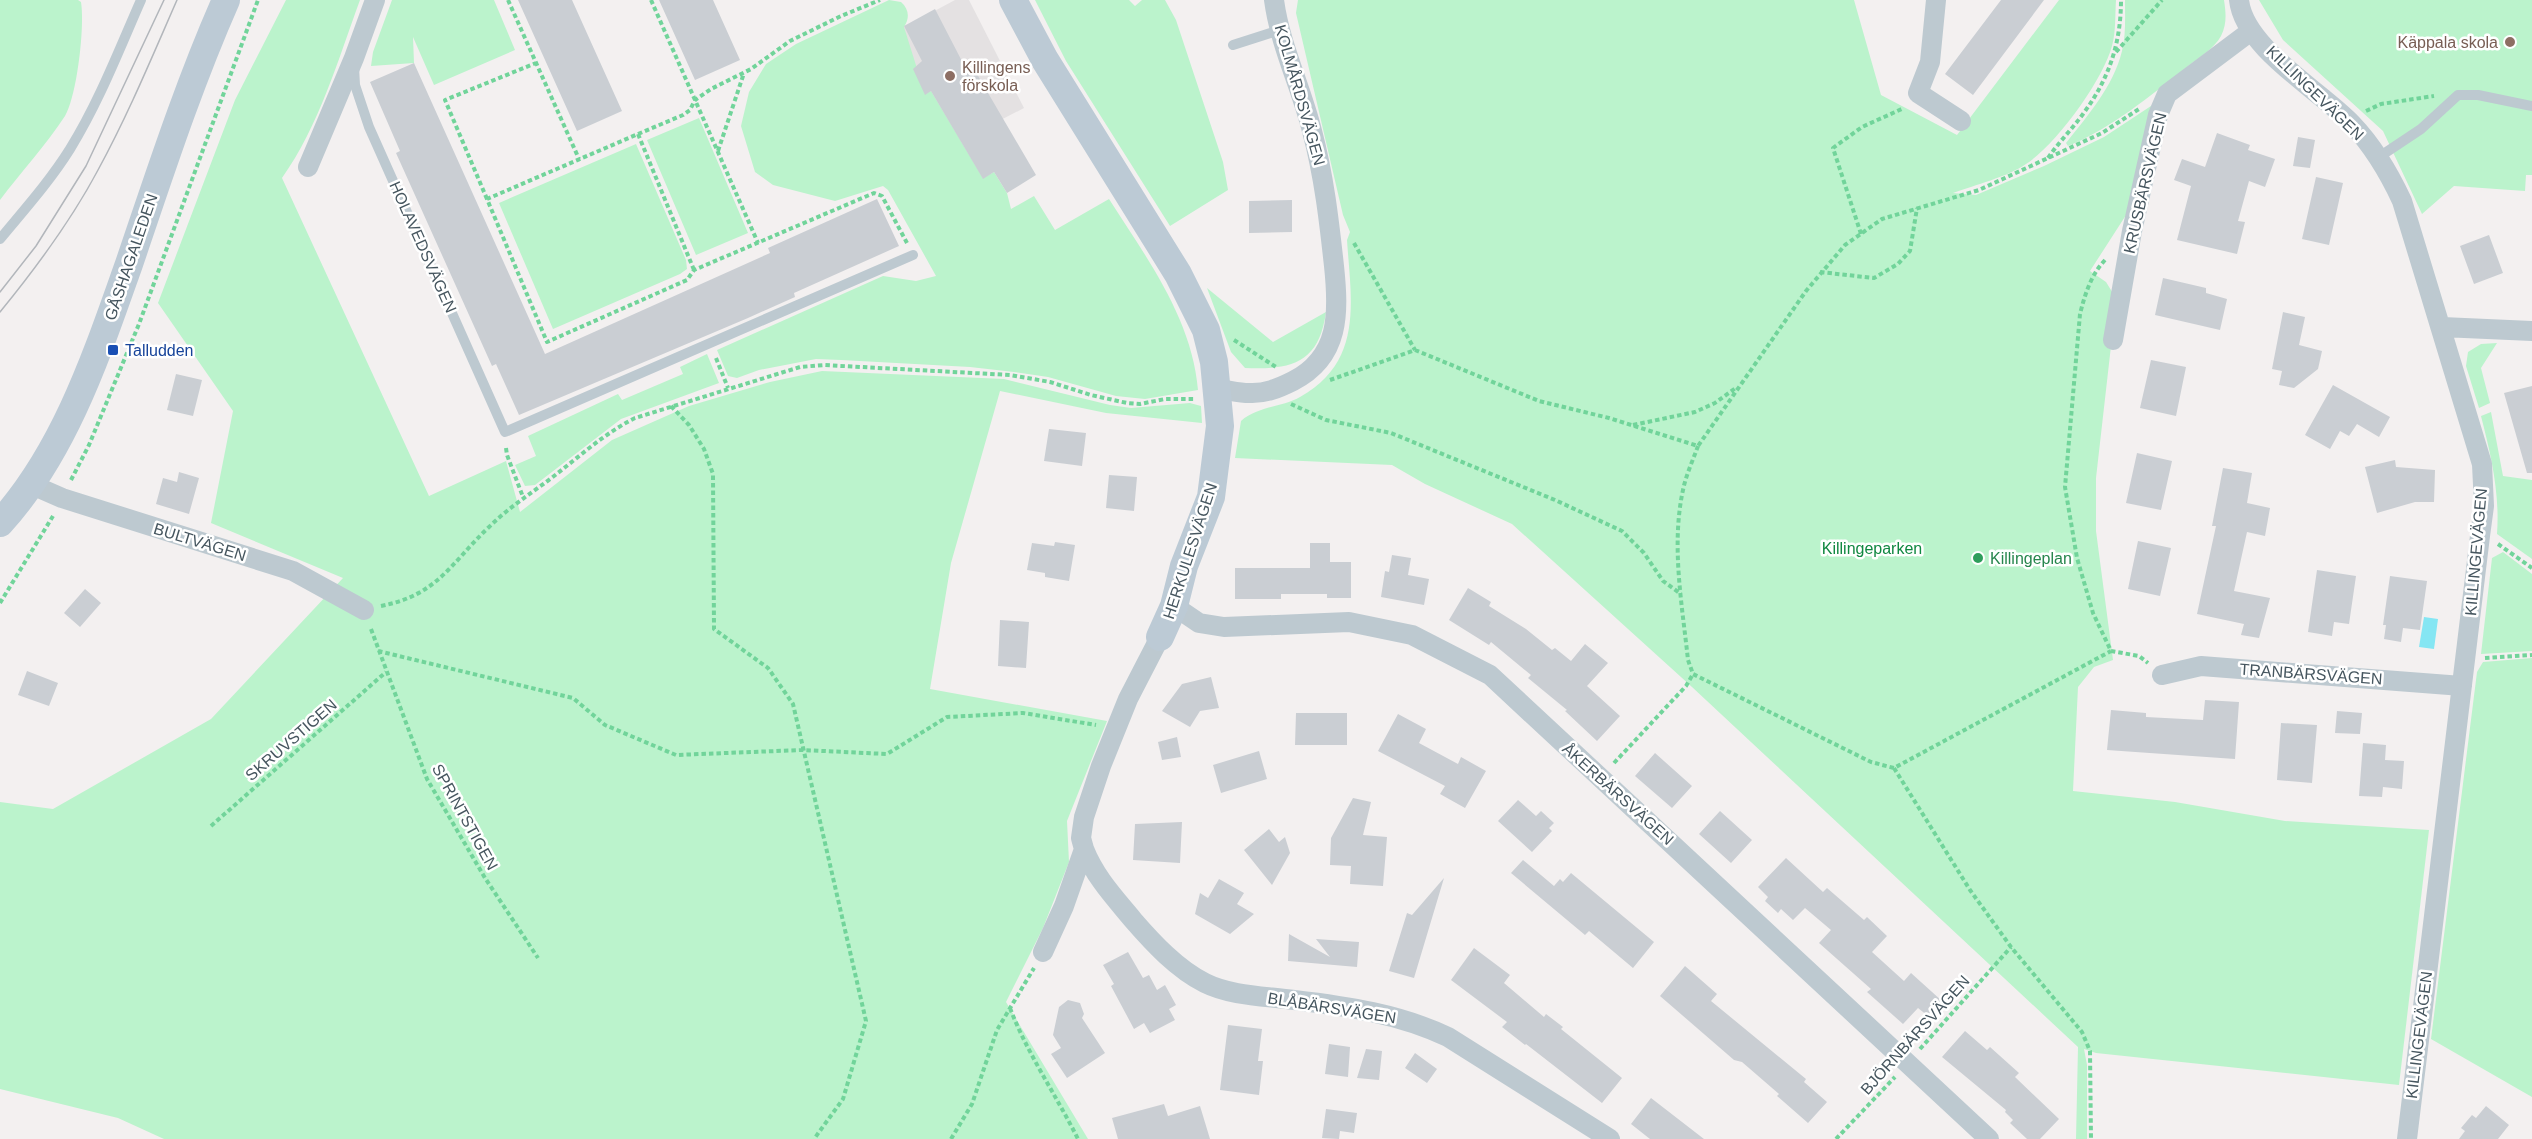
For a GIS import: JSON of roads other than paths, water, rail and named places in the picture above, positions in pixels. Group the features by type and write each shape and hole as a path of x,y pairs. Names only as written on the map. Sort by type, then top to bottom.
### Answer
{"street":[{"name":"GÅSHAGALEDEN","path":"0,545 14,503 66,424 92,366 200,62 226,0"},
{"name":"HOLAVEDSVÄGEN","path":"308,166 354,58 375,0"},
{"name":"HERKULESVÄGEN","path":"1013,0 1045,60 1136,202 1193,303 1206,330 1218,388 1219,418 1217,461 1211,497 1184,566 1174,606 1128,699 1084,817 1081,838 1084,849 1064,906 1043,952"},
{"name":"KOLMÅRDSVÄGEN","path":"1218,388 1250,393 1265,392 1299,378 1318,364 1334,332 1337,310 1336,285 1328,205 1312,129 1280,30 1274,0"},
{"path":"1936,0 1930,62 1918,93 1960,121"},
{"name":"KILLINGEVÄGEN","path":"2239,0 2251,31 2283,65 2352,123 2379,157 2402,201 2482,464 2484,506 2481,536 2407,1139"},
{"name":"KRUSBÄRSVÄGEN","path":"2113,340 2132,231 2151,142 2158,115 2167,94 2251,31"},
{"path":"2442,327 2532,331"},
{"name":"BULTVÄGEN","path":"14,503 62,498 293,571 364,609"},
{"name":"ÅKERBÄRSVÄGEN","path":"1174,606 1199,623 1224,627 1349,621 1412,635 1490,675 1989,1139"},
{"name":"TRANBÄRSVÄGEN","path":"2162,675 2201,666 2462,686"},
{"name":"BLÅBÄRSVÄGEN","path":"1084,849 1090,866 1108,892 1172,960 1203,982 1234,991 1339,1006 1423,1025 1448,1037 1610,1139"}],"lane":[{"path":"0,239 42,189 70,148 102,92 141,0"},
{"path":"1233,45 1280,30"},
{"name":"HOLAVEDSVÄGEN","path":"354,58 355,85 369,127 505,432 913,255"},
{"path":"2379,157 2421,129 2458,95 2478,94 2532,106"}],"water":[{"path":"2424,617 2438,619 2434,649 2419,647"}],"tram line":[{"path":"0,292 36,246 86,166 164,0"},
{"path":"0,312 52,244 88,189 130,107 177,0"}],"place":[{"name":"Käppala skola","path":"2510,42"},
{"name":"Killingens förskola","path":"950,76"},
{"name":"Talludden","path":"113,350"},
{"name":"Killingeplan","path":"1978,558"}],"park label":[{"name":"Killingeparken","path":"1872,548"}]}
